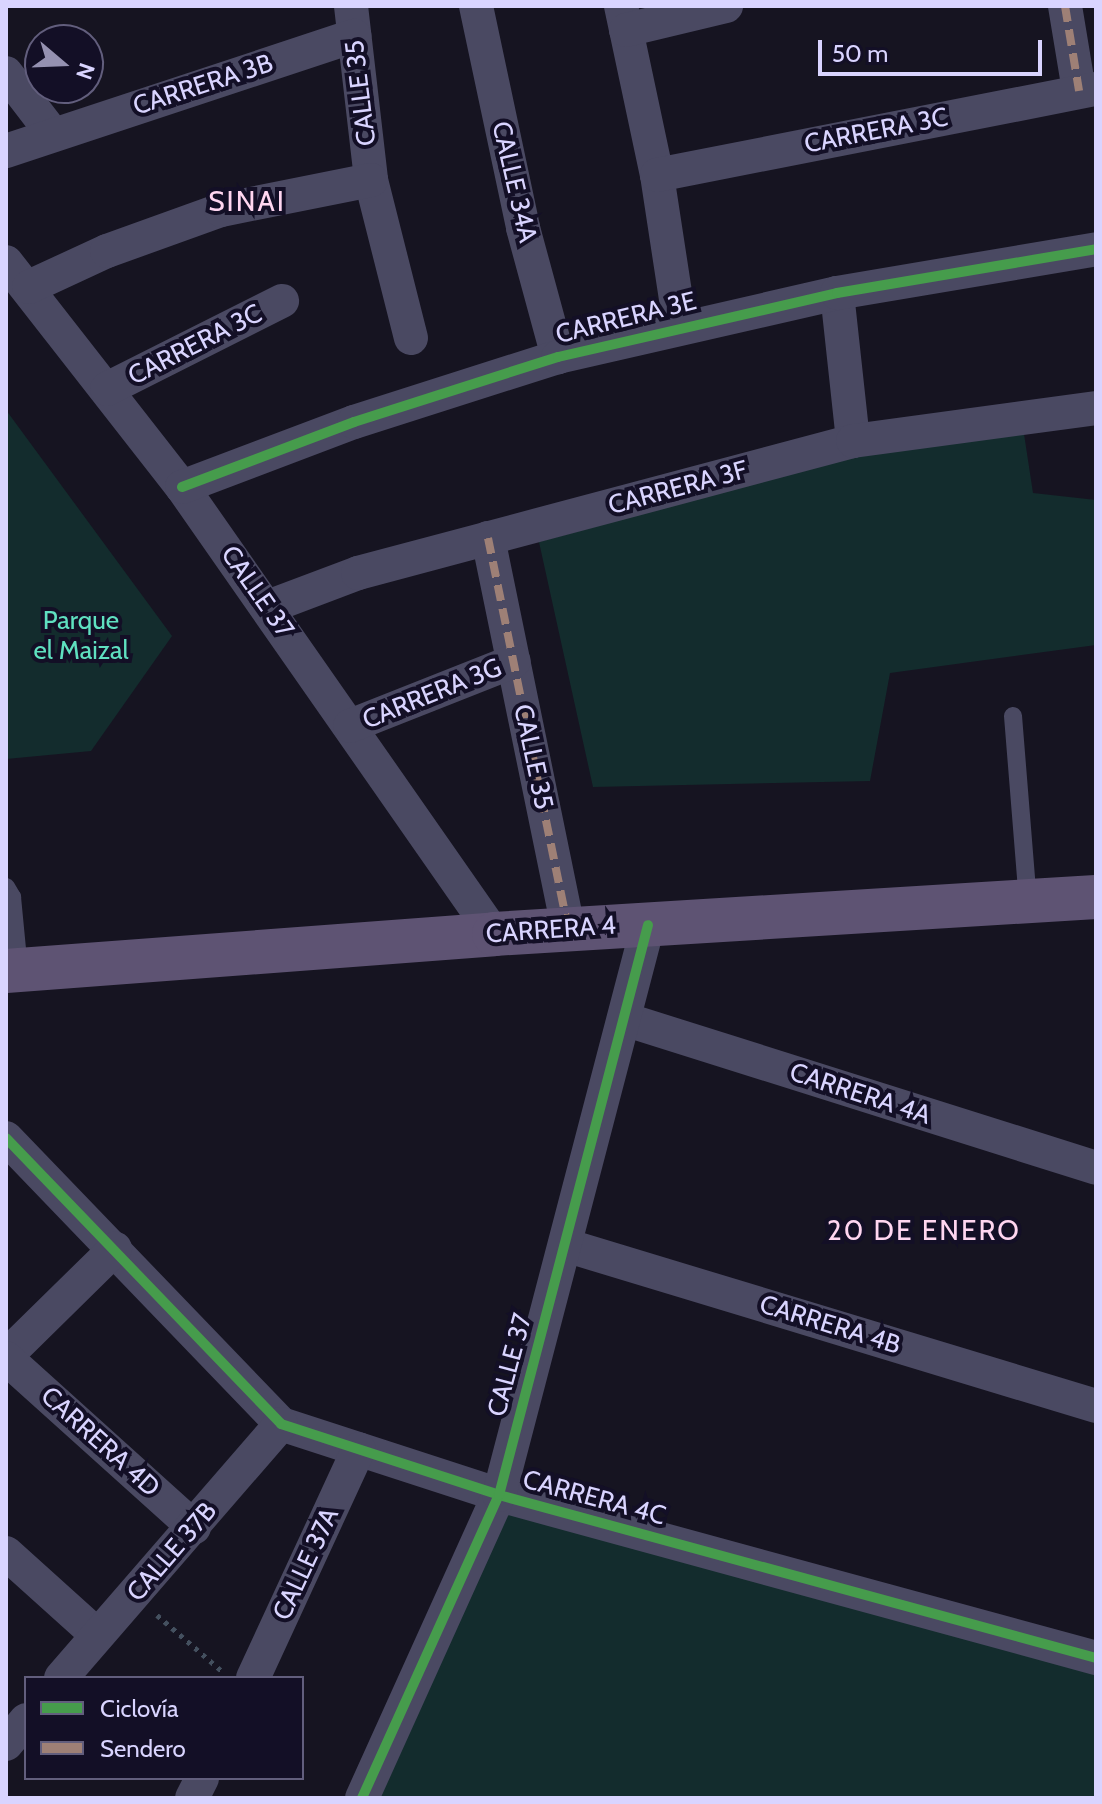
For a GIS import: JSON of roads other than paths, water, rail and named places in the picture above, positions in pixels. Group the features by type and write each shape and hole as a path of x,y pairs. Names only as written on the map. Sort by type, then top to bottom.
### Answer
{"main road":[{"name":"CARRERA 4","path":"13,971 494,934 1096,897"}],"street":[{"name":"CALLE 34A","path":"476,6 523,228 558,357"},
{"path":"680,326 657,175 623,18 726,6"},
{"path":"1065,6 1088,90"},
{"name":"CARRERA 3B","path":"6,151 352,21"},
{"name":"CALLE 35","path":"352,21 371,180 411,338"},
{"path":"6,73 53,134"},
{"name":"CARRERA 3C","path":"657,175 1088,90"},
{"path":"29,287 107,251 221,210 371,180"},
{"name":"CARRERA 3E","path":"182,487 354,422 558,357 680,326 837,293 1096,249"},
{"name":"CALLE 37","path":"6,262 29,287 182,487 494,934"},
{"path":"837,293 853,441"},
{"name":"CARRERA 3C","path":"107,389 282,301"},
{"name":"CARRERA 3F","path":"268,607 358,573 853,441 1096,408"},
{"name":"CALLE 35","path":"488,538 568,929"},
{"name":"CARRERA 3G","path":"350,726 514,661"},
{"name":"CALLE 37","path":"362,1798 499,1495 648,925"},
{"name":"CARRERA 4A","path":"624,1019 1096,1168"},
{"name":"CARRERA 4C","path":"6,1138 281,1424 499,1495 1096,1658"},
{"name":"CARRERA 4B","path":"565,1245 1096,1406"},
{"path":"6,1357 115,1249"},
{"name":"CARRERA 4D","path":"6,1357 194,1527"},
{"name":"CALLE 37B","path":"63,1676 136,1596 281,1424"},
{"name":"CALLE 37A","path":"254,1676 359,1449"},
{"path":"6,1553 97,1635"},
{"path":"6,1744 24,1722"},
{"path":"192,1798 201,1780"}],"lane":[{"path":"1013,716 1028,901"},
{"path":"6,887 13,971"}],"district":[{"name":"SINAI","path":"247,201"},
{"name":"20 DE ENERO","path":"924,1230"}],"park label":[{"name":"Parque el Maizal","path":"81,636"}]}
